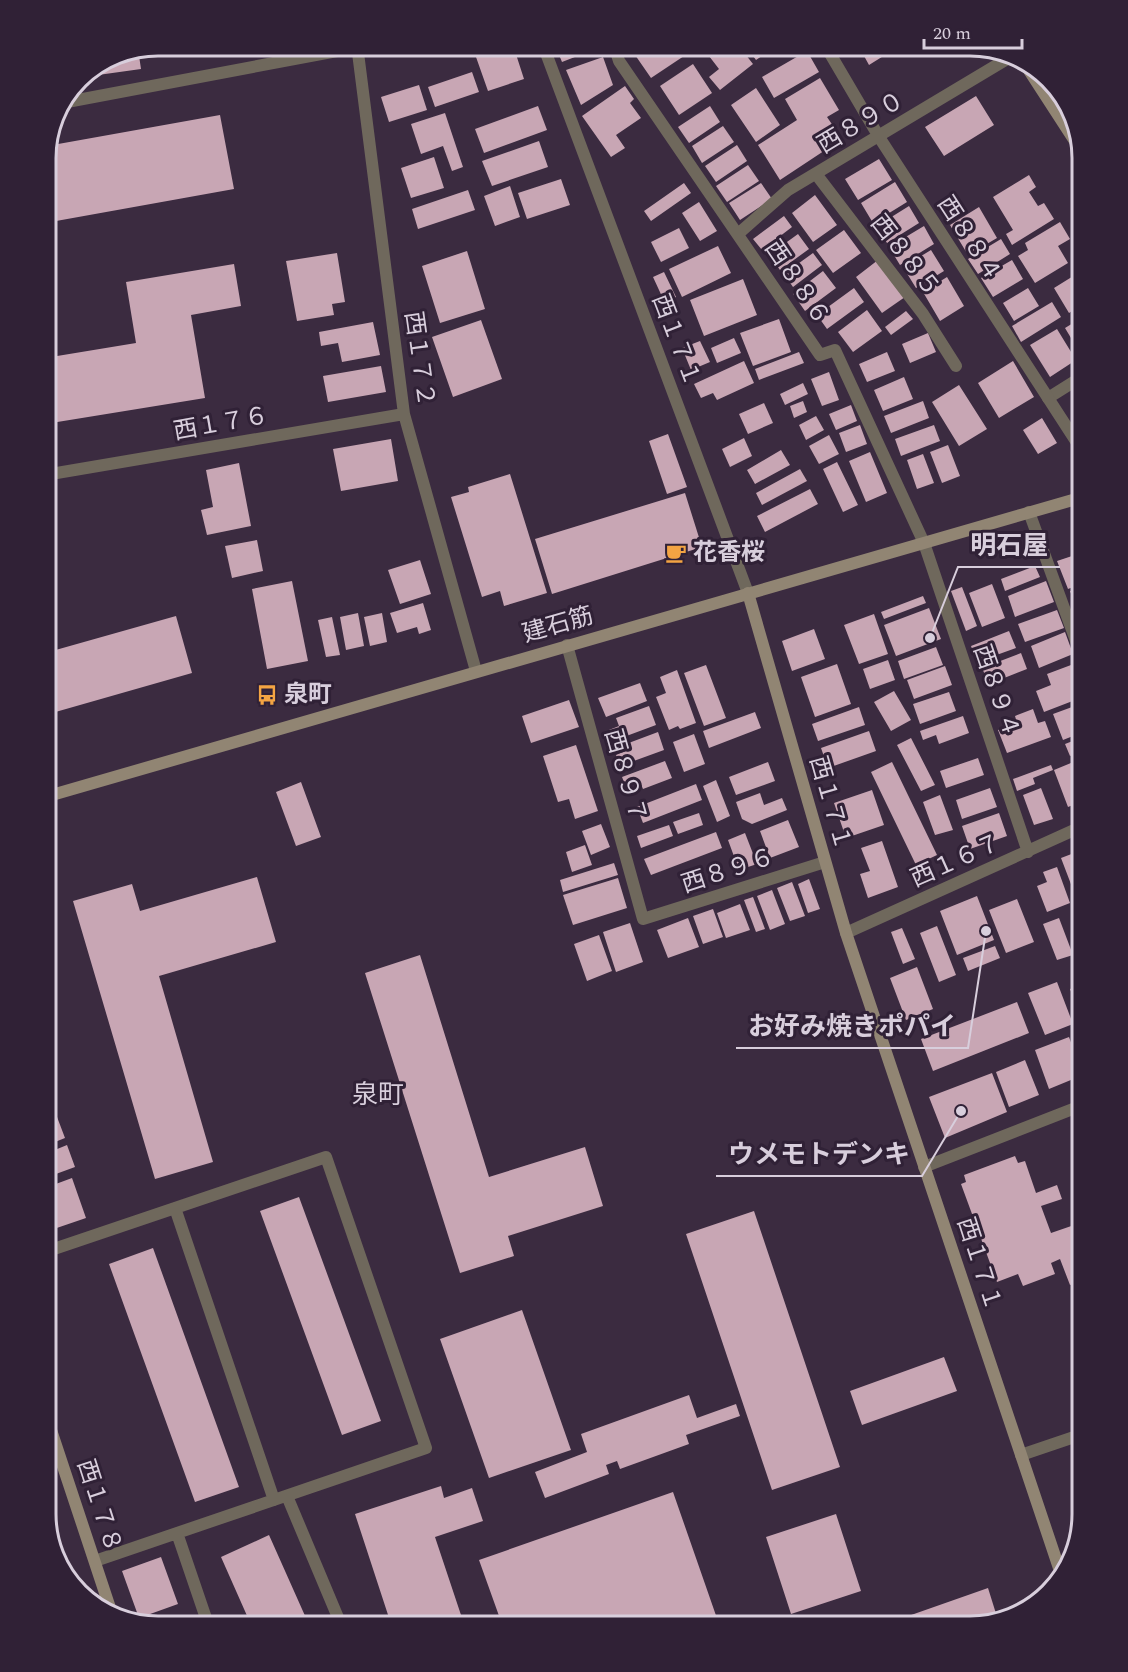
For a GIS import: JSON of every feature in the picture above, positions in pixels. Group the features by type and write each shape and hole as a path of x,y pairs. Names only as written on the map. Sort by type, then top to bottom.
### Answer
{"street":[{"path":"75,98 306,56"},
{"name":"西１７２","path":"362,56 404,414 476,671"},
{"name":"西１７１","path":"547,56 748,593 846,933 1059,1566"},
{"name":"西８８６","path":"617,56 820,355 836,350 924,543"},
{"name":"西８８４","path":"831,56 879,137 1072,435"},
{"name":"西８９０","path":"738,234 788,190 1004,61"},
{"path":"1034,78 1069,133"},
{"name":"西８８５","path":"816,174 923,314 956,366"},
{"path":"1048,398 1072,383"},
{"name":"西１７６","path":"56,473 404,414"},
{"name":"建石筋","path":"56,794 1072,500"},
{"path":"1029,512 1072,630"},
{"name":"西８９４","path":"924,543 1028,852"},
{"name":"西８９７","path":"567,645 643,920"},
{"name":"西１６７","path":"846,933 1072,831"},
{"name":"西８９６","path":"643,920 825,862"},
{"path":"924,1167 1072,1109"},
{"path":"56,1248 326,1157 426,1448 95,1561"},
{"path":"176,1208 274,1500"},
{"path":"1021,1455 1072,1438"},
{"name":"西１７８","path":"56,1445 109,1604"},
{"path":"287,1496 337,1616"},
{"path":"177,1533 205,1616"}],"building":[{"path":"517,56 524,79 488,91 476,57"},
{"path":"560,56 577,56 562,62"},
{"path":"636,56 684,56 651,78"},
{"path":"709,56 747,56 753,64 720,90 709,77 719,69"},
{"path":"798,56 810,56 819,72 774,98 762,77"},
{"path":"864,56 883,56 869,65"},
{"path":"137,57 139,57 141,69 98,75 118,63"},
{"path":"603,57 613,85 581,105 566,70"},
{"path":"693,64 712,93 679,115 660,86"},
{"path":"472,72 479,92 435,107 428,87"},
{"path":"820,78 839,110 827,117 842,139 780,180 758,145 797,120 785,99"},
{"path":"419,85 427,110 389,122 381,97"},
{"path":"625,86 634,99 630,103 641,118 616,135 625,148 611,157 582,116"},
{"path":"756,88 780,125 756,142 731,105"},
{"path":"976,96 994,125 944,156 925,127"},
{"path":"538,106 547,130 484,153 475,129"},
{"path":"710,106 720,122 689,143 678,127"},
{"path":"445,113 463,167 452,171 443,146 421,154 411,124"},
{"path":"220,115 234,189 56,221 57,144"},
{"path":"723,126 734,142 702,163 692,146"},
{"path":"539,141 548,167 492,186 482,161"},
{"path":"737,145 747,161 716,182 705,166"},
{"path":"434,157 444,188 411,198 401,168"},
{"path":"879,159 892,180 858,200 845,179"},
{"path":"748,165 759,181 727,202 716,186"},
{"path":"1029,175 1036,187 1029,192 1038,206 1044,203 1054,219 1012,245 1006,234 1013,230 993,197"},
{"path":"561,179 570,205 527,219 518,193"},
{"path":"895,182 907,202 873,223 861,203"},
{"path":"684,183 691,193 651,221 644,211"},
{"path":"761,183 772,199 740,220 729,203"},
{"path":"510,186 520,217 495,226 484,196"},
{"path":"468,190 475,210 418,229 412,209"},
{"path":"815,195 837,225 813,242 792,213"},
{"path":"699,202 717,231 700,241 682,213"},
{"path":"909,206 919,223 887,243 877,226"},
{"path":"979,207 997,238 968,255 950,225"},
{"path":"784,216 792,227 762,250 753,239"},
{"path":"1060,222 1070,239 1058,246 1068,263 1035,283 1018,256 1028,250 1025,243"},
{"path":"924,226 934,244 900,265 889,247"},
{"path":"679,228 689,248 661,262 651,242"},
{"path":"844,230 861,253 833,273 816,250"},
{"path":"798,234 809,249 780,270 769,255"},
{"path":"1001,239 1010,254 978,274 968,259"},
{"path":"718,246 731,273 682,297 669,269"},
{"path":"931,250 944,271 916,288 903,267"},
{"path":"467,251 485,309 440,323 422,266"},
{"path":"337,253 345,302 332,304 334,315 297,321 286,261"},
{"path":"813,253 822,265 793,287 784,274"},
{"path":"878,260 905,297 882,313 856,277"},
{"path":"1012,260 1023,279 993,297 981,278"},
{"path":"234,264 241,306 191,315 205,398 56,422 56,356 136,343 126,282"},
{"path":"823,271 836,288 805,311 793,294"},
{"path":"664,272 676,297 665,303 653,277"},
{"path":"947,277 964,306 940,321 923,292"},
{"path":"1072,277 1072,311 1069,313 1054,288"},
{"path":"743,279 757,315 704,336 690,300"},
{"path":"854,288 864,302 827,329 817,315"},
{"path":"1028,288 1039,306 1014,321 1003,303"},
{"path":"1052,302 1061,317 1021,342 1012,326"},
{"path":"867,310 882,331 853,352 838,332"},
{"path":"906,311 913,319 891,335 885,327"},
{"path":"779,319 791,352 753,366 740,333"},
{"path":"481,320 502,379 453,397 432,337"},
{"path":"373,322 380,355 342,362 338,343 321,346 319,332"},
{"path":"1072,324 1072,340 1065,328"},
{"path":"1057,329 1072,353 1072,363 1050,377 1030,345"},
{"path":"928,333 936,352 910,363 902,344"},
{"path":"734,338 741,353 717,363 711,348"},
{"path":"700,341 710,362 691,370 682,348"},
{"path":"799,352 804,363 759,380 755,369"},
{"path":"887,352 895,371 867,382 859,364"},
{"path":"744,361 754,383 717,400 713,393 701,398 694,384"},
{"path":"1013,361 1034,397 999,418 978,383"},
{"path":"381,366 386,392 328,402 323,376"},
{"path":"829,372 839,400 822,406 811,379"},
{"path":"904,377 913,399 883,411 874,390"},
{"path":"803,383 808,394 785,405 780,394"},
{"path":"959,385 987,429 959,446 932,402"},
{"path":"803,401 807,412 794,418 790,406"},
{"path":"923,401 929,418 891,433 884,416"},
{"path":"764,403 773,423 748,434 739,414"},
{"path":"851,405 857,421 836,430 829,414"},
{"path":"816,416 824,430 806,440 799,425"},
{"path":"1042,418 1057,443 1038,454 1023,430"},
{"path":"860,425 867,444 846,452 839,433"},
{"path":"934,425 940,441 901,456 895,439"},
{"path":"668,434 687,487 667,494 649,441"},
{"path":"829,435 839,454 819,464 809,446"},
{"path":"744,438 752,456 730,467 722,449"},
{"path":"391,439 398,481 341,491 333,449"},
{"path":"948,445 960,476 942,483 930,452"},
{"path":"781,450 790,465 755,484 747,470"},
{"path":"870,452 887,493 866,502 849,461"},
{"path":"923,454 934,483 917,489 907,460"},
{"path":"837,462 858,505 843,512 823,469"},
{"path":"239,463 251,526 207,535 201,510 213,507 206,470"},
{"path":"800,469 807,481 762,505 756,493"},
{"path":"510,474 547,593 504,606 500,591 482,597 451,497 469,492 468,487"},
{"path":"810,489 818,504 765,532 757,516"},
{"path":"685,493 702,547 552,594 535,539"},
{"path":"257,540 263,571 232,578 225,546"},
{"path":"1072,556 1072,587 1068,589 1057,561"},
{"path":"420,560 431,594 400,604 388,570"},
{"path":"1035,566 1040,577 1005,591 1001,579"},
{"path":"292,581 308,661 267,669 252,589"},
{"path":"1046,581 1054,602 1015,617 1008,596"},
{"path":"992,584 1005,618 982,627 969,593"},
{"path":"962,587 977,626 966,631 951,591"},
{"path":"923,596 926,603 884,619 881,612"},
{"path":"423,603 431,630 419,634 417,627 397,633 390,613"},
{"path":"929,608 941,639 896,656 884,625"},
{"path":"1057,610 1064,628 1025,642 1018,624"},
{"path":"358,613 364,646 346,650 340,617"},
{"path":"382,613 387,642 370,646 364,617"},
{"path":"874,614 888,654 859,664 844,625"},
{"path":"176,616 192,673 56,712 56,650"},
{"path":"332,617 340,655 326,657 318,620"},
{"path":"814,629 825,659 792,671 782,641"},
{"path":"1009,631 1016,648 977,662 971,646"},
{"path":"1065,632 1072,654 1039,668 1031,646"},
{"path":"936,647 943,665 904,679 898,661"},
{"path":"1021,653 1027,669 989,684 982,668"},
{"path":"888,660 895,680 870,689 863,669"},
{"path":"837,664 851,704 815,717 801,677"},
{"path":"706,665 726,718 704,726 684,673"},
{"path":"1072,665 1072,701 1044,712 1036,691 1051,685 1047,674"},
{"path":"945,666 952,685 914,699 907,680"},
{"path":"677,670 696,723 669,730 656,697 666,693 660,677"},
{"path":"640,683 647,701 606,717 598,698"},
{"path":"894,691 911,720 891,731 874,702"},
{"path":"949,692 956,711 920,724 913,704"},
{"path":"569,700 579,727 531,743 522,716"},
{"path":"649,706 656,725 613,741 609,730 619,726 616,718"},
{"path":"859,707 865,725 818,741 812,724"},
{"path":"1072,707 1072,736 1063,740 1053,714"},
{"path":"1033,709 1038,723 1045,721 1051,737 1007,753 998,730 1017,723 1015,716"},
{"path":"755,712 761,728 709,748 703,731"},
{"path":"963,716 969,733 939,744 936,735 923,740 920,731"},
{"path":"869,731 876,751 828,768 821,748"},
{"path":"658,732 664,750 620,766 616,755 628,750 626,744"},
{"path":"694,734 705,764 684,772 673,742"},
{"path":"911,738 935,785 921,791 897,745"},
{"path":"1072,741 1072,755 1070,756 1065,744"},
{"path":"576,745 598,811 575,819 569,799 558,802 543,756"},
{"path":"978,758 984,775 946,788 940,771"},
{"path":"665,761 672,778 643,789 640,782 626,787 622,777"},
{"path":"768,762 775,781 736,795 729,777"},
{"path":"892,762 937,855 916,865 871,772"},
{"path":"1072,763 1072,805 1068,807 1054,770"},
{"path":"1051,765 1053,770 1033,778 1035,784 1017,791 1013,779"},
{"path":"716,780 730,816 717,822 703,786"},
{"path":"301,782 321,837 296,846 276,792"},
{"path":"696,784 702,800 643,823 637,807"},
{"path":"990,788 997,807 962,819 956,800"},
{"path":"1041,788 1053,819 1034,825 1023,795"},
{"path":"872,790 884,825 846,838 834,803"},
{"path":"760,793 764,805 782,798 787,810 752,824 742,819 736,802"},
{"path":"940,795 953,830 935,835 923,802"},
{"path":"699,813 703,825 678,834 673,822"},
{"path":"999,813 1007,836 970,849 962,826"},
{"path":"788,820 799,847 770,858 760,831"},
{"path":"601,824 610,847 591,855 582,831"},
{"path":"669,825 673,836 641,848 637,836"},
{"path":"716,832 722,848 651,875 644,859"},
{"path":"745,833 757,864 739,870 728,840"},
{"path":"882,841 898,887 868,898 860,874 870,871 861,848"},
{"path":"585,845 592,865 572,872 566,852"},
{"path":"1072,854 1072,887 1061,858"},
{"path":"614,863 618,875 563,892 560,880"},
{"path":"1057,867 1070,903 1047,912 1037,886 1047,882 1043,872"},
{"path":"257,877 276,942 159,976 213,1162 155,1179 73,901 132,884 140,911"},
{"path":"618,878 627,908 573,925 563,895"},
{"path":"809,879 820,909 808,913 798,884"},
{"path":"792,882 805,916 790,921 777,888"},
{"path":"772,890 785,924 770,930 757,896"},
{"path":"977,896 994,940 957,955 940,911"},
{"path":"753,897 765,929 756,932 744,900"},
{"path":"1017,899 1034,942 1006,953 989,910"},
{"path":"740,904 750,930 726,938 717,913"},
{"path":"713,909 723,937 703,944 693,916"},
{"path":"688,918 699,947 668,958 657,930"},
{"path":"1059,918 1072,955 1057,960 1043,924"},
{"path":"630,923 643,962 616,972 603,932"},
{"path":"937,926 956,975 939,982 920,933"},
{"path":"902,928 915,959 903,964 891,932"},
{"path":"599,935 612,971 587,981 574,944"},
{"path":"995,946 1000,958 968,971 963,958"},
{"path":"420,955 489,1177 585,1147 603,1206 508,1236 514,1256 460,1273 365,973"},
{"path":"917,967 933,1009 906,1020 890,978"},
{"path":"1057,982 1072,1024 1045,1035 1028,993"},
{"path":"1017,1002 1029,1033 933,1071 921,1039"},
{"path":"1069,1037 1072,1045 1072,1080 1049,1089 1035,1050"},
{"path":"1025,1060 1039,1095 1009,1107 996,1072"},
{"path":"992,1073 1007,1112 945,1138 929,1097"},
{"path":"56,1114 65,1138 56,1142"},
{"path":"67,1145 75,1167 56,1174 56,1150"},
{"path":"1015,1156 1018,1163 1025,1161 1036,1193 1057,1185 1062,1199 1041,1206 1051,1233 1072,1226 1072,1284 1070,1285 1060,1259 1051,1263 1055,1274 1023,1286 1018,1274 997,1282 961,1184 966,1182 964,1175"},
{"path":"72,1178 86,1218 56,1228 56,1184"},
{"path":"299,1197 381,1421 342,1435 260,1211"},
{"path":"754,1211 840,1467 772,1490 686,1234"},
{"path":"153,1248 239,1487 195,1502 109,1264"},
{"path":"522,1310 571,1450 489,1478 440,1339"},
{"path":"944,1357 957,1391 862,1425 850,1391"},
{"path":"689,1395 697,1418 736,1404 740,1416 686,1435 689,1444 620,1469 617,1461 606,1465 609,1474 545,1498 535,1472 587,1452 581,1434"},
{"path":"441,1486 444,1498 472,1488 483,1521 435,1537 461,1616 388,1616 355,1514"},
{"path":"673,1492 716,1616 499,1616 479,1560"},
{"path":"836,1514 861,1591 791,1614 766,1537"},
{"path":"269,1535 305,1616 247,1616 221,1557"},
{"path":"161,1557 178,1604 146,1616 138,1615 122,1571"},
{"path":"988,1588 996,1613 984,1616 908,1616"}],"place":[{"name":"花香桜","path":"676,553"},
{"name":"明石屋","path":"930,638"},
{"name":"泉町","path":"267,695"},
{"name":"お好み焼きポパイ","path":"986,931"},
{"name":"ウメモトデンキ","path":"961,1111"}],"district":[{"name":"泉町","path":"378,1095"}]}
